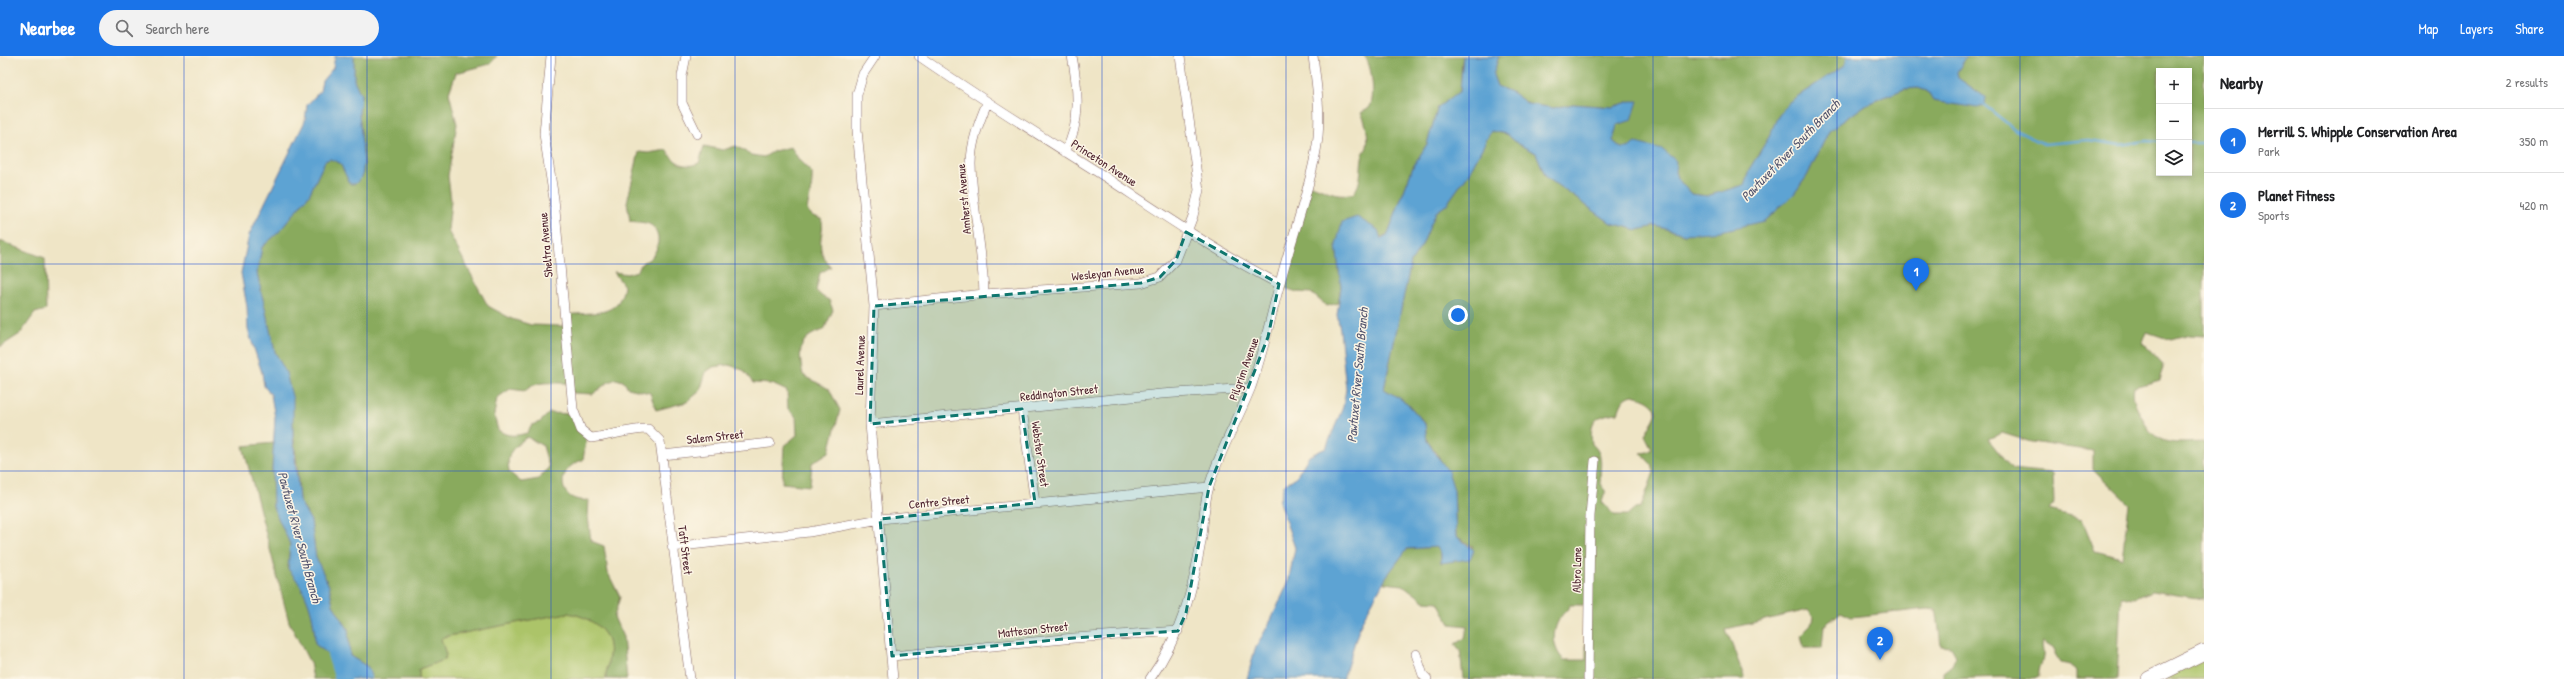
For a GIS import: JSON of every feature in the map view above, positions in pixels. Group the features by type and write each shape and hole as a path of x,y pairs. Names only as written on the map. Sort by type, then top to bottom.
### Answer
{"main road":[{"path":"2149,679 2204,652"}],"street":[{"name":"Sheltra Avenue","path":"551,56 544,134 554,199 573,409 581,430 591,438 610,436 631,429 648,429"},
{"path":"686,56 682,76 682,103 696,134"},
{"name":"Laurel Avenue","path":"875,56 863,74 857,94 861,178 874,306 870,424 880,519 883,583 892,656 893,679"},
{"name":"Princeton Avenue","path":"919,56 1186,232 1230,259 1279,284"},
{"path":"1065,152 1072,139 1078,105 1072,56"},
{"name":"Wesleyan Avenue","path":"874,306 984,294 1147,281 1160,278 1176,260 1199,190 1180,56"},
{"name":"Pilgrim Avenue","path":"1150,679 1178,631 1187,606 1209,487 1250,388 1268,337 1279,284 1316,150 1317,87 1313,56"},
{"name":"Amherst Avenue","path":"984,294 983,264 971,163 977,129 987,102"},
{"name":"Reddington Street","path":"870,424 1200,390 1250,388"},
{"name":"Webster Street","path":"1022,409 1035,503"},
{"name":"Taft Street","path":"648,429 660,440 672,547 690,679"},
{"name":"Salem Street","path":"662,455 770,443"},
{"name":"Albro Lane","path":"1588,679 1590,516 1595,461"},
{"name":"Centre Street","path":"672,547 809,532 880,519 961,513 1035,503 1209,487"},
{"name":"Matteson Street","path":"892,656 1074,638 1178,631"},
{"path":"1416,654 1423,675 1428,679"}],"highlighted area":[{"path":"1186,232 1279,284 1268,337 1209,487 1186,613 1178,631 1074,638 892,656 880,519 1035,503 1022,409 870,424 874,306 1141,283 1160,277 1176,260"}],"green space":[{"path":"354,56 497,56 490,64 456,73 449,93 457,124 448,176 451,200 448,231 488,306 512,319 531,325 564,326 566,315 595,313 611,309 617,304 621,297 624,286 614,272 627,274 637,271 643,262 653,256 658,245 657,233 649,224 630,221 627,202 639,152 648,153 667,150 670,155 680,164 694,165 699,163 704,146 723,150 736,146 751,155 764,157 774,151 791,147 799,160 812,173 807,210 813,216 821,219 822,253 831,267 820,273 816,291 829,300 833,310 824,330 809,336 802,346 801,366 803,375 829,389 840,410 829,452 812,463 810,486 782,483 784,446 797,435 796,417 788,409 787,391 772,384 753,383 743,370 729,365 713,367 706,372 700,391 687,402 656,410 650,393 628,388 623,381 616,379 607,383 593,394 573,393 570,383 540,383 525,391 510,389 497,398 494,415 498,430 505,434 516,435 527,433 532,425 540,422 549,413 573,414 587,436 583,460 574,464 567,470 563,484 565,491 570,496 578,500 589,500 588,516 591,541 604,546 608,573 620,597 614,617 623,637 627,679 606,679 609,645 604,632 587,619 567,613 443,637 441,639 446,655 444,660 419,669 419,679 372,679 368,667 350,656 348,629 333,605 329,586 316,558 311,521 299,500 297,464 286,373 275,352 257,273 262,247 279,232 309,195 325,161 330,159 340,163 350,183 362,177 364,163 359,114 361,95 354,80","holes":["527,437 543,446 549,467 539,479 521,482 509,472 509,455 514,448"]},
{"path":"1364,56 1463,56 1460,92 1438,107 1427,144 1413,167 1387,236 1336,245 1341,287 1338,303 1327,306 1311,293 1297,292 1279,286 1308,184 1340,194 1353,194 1358,186 1362,157 1368,143 1367,129 1361,113 1369,108 1373,89 1371,73 1367,60"},
{"path":"1499,56 1847,56 1845,65 1789,102 1777,118 1769,137 1750,168 1744,185 1707,196 1691,194 1677,178 1669,157 1663,150 1621,148 1613,141 1614,131 1631,101 1613,107 1573,104 1554,108 1528,104 1513,93 1497,86 1493,75"},
{"path":"1967,56 2204,56 2204,336 2189,335 2171,340 2147,332 2143,343 2164,365 2159,380 2134,387 2133,395 2139,412 2147,426 2159,439 2174,443 2204,442 2204,599 2151,591 2136,598 2121,597 2117,679 2076,679 2076,671 2071,665 2060,663 2054,654 2054,648 2043,641 2043,657 2039,677 2034,679 2001,677 1943,679 1943,672 1952,665 1956,656 1951,647 1941,646 1936,610 1928,609 1851,617 1841,612 1824,626 1822,648 1804,648 1801,635 1811,625 1813,617 1808,610 1726,629 1745,679 1463,679 1460,650 1455,644 1465,638 1467,626 1450,624 1438,602 1424,601 1403,585 1384,583 1386,577 1407,549 1437,547 1441,554 1441,563 1473,547 1456,536 1454,490 1437,453 1427,441 1425,423 1407,403 1384,389 1411,262 1422,245 1436,212 1446,205 1469,173 1491,131 1507,134 1518,144 1536,153 1546,177 1611,223 1638,230 1655,226 1685,234 1765,221 1794,194 1807,176 1829,131 1867,104 1904,89 1918,88 1927,91 1933,101 1948,103 1985,97 1958,78 1957,72","holes":["1633,395 1648,400 1652,403 1656,411 1656,416 1645,435 1652,449 1648,452 1641,453 1652,465 1654,472 1641,507 1635,508 1627,515 1614,515 1602,502 1606,490 1600,481 1600,456 1592,444 1591,436 1593,425 1599,418 1604,415 1618,413 1623,402","2002,433 2031,442 2093,451 2093,469 2129,504 2122,558 2095,551 2082,519 2048,510 2054,503 2053,473 2012,469 1988,439","1570,605 1586,605 1586,660 1564,660 1557,651 1554,640 1555,629 1561,616"]},
{"path":"0,241 45,258 46,310 35,313 20,334 0,347"},
{"path":"274,443 272,469 273,507 290,544 288,569 300,585 309,604 315,634 315,644 334,659 340,668 343,679 313,679 310,663 289,622 243,446"},
{"path":"567,613 587,619 604,632 609,645 606,679 419,679 419,669 444,660 446,655 441,639 443,637"},
{"path":"2204,653 2204,679 2149,679"}],"water":[{"path":"335,56 354,56 354,80 361,95 359,114 364,163 362,177 355,184 350,184 340,163 330,159 325,161 309,195 279,232 262,247 257,273 275,352 286,373 293,400 293,436 299,500 311,521 316,558 329,586 333,605 348,629 350,656 368,667 372,679 343,679 340,668 334,659 315,644 315,634 309,604 295,577 288,569 290,544 273,507 272,469 275,418 271,395 264,386 262,373 248,330 247,307 241,273 249,235 305,121 307,105 320,91 322,81 333,68"},
{"path":"1463,56 1499,56 1493,75 1497,86 1513,93 1528,104 1554,108 1573,104 1613,107 1631,101 1638,101 1632,120 1617,125 1613,141 1621,148 1628,148 1636,143 1663,150 1676,161 1675,172 1677,178 1691,194 1707,196 1744,185 1750,168 1769,137 1777,118 1789,102 1845,65 1847,56 1967,56 1957,72 1958,78 1985,97 1984,105 1978,108 1933,101 1927,91 1918,88 1904,89 1867,104 1829,131 1807,176 1794,194 1765,221 1721,231 1685,234 1655,226 1638,230 1611,223 1546,177 1536,153 1518,144 1507,134 1491,131 1469,173 1446,205 1436,212 1422,245 1411,262 1384,389 1407,403 1425,424 1427,441 1448,471 1454,490 1456,536 1474,550 1470,559 1441,563 1441,554 1437,547 1407,549 1386,577 1361,623 1343,679 1247,679 1255,649 1271,620 1288,583 1295,548 1279,502 1284,485 1296,477 1309,456 1326,448 1343,407 1346,389 1337,315 1341,287 1336,245 1342,222 1357,217 1378,230 1381,239 1387,236 1413,167 1427,144 1438,107 1460,91"}],"waterway":[{"path":"1984,105 2017,131 2044,144 2088,140 2121,145 2146,141 2156,142"},
{"path":"2192,143 2204,143"},
{"name":"Pawtuxet River South Branch","path":"332,644 343,679"}],"place":[{"name":"Merrill S. Whipple Conservation Area","path":"1916,291"},
{"name":"Planet Fitness","path":"1880,660"}]}
